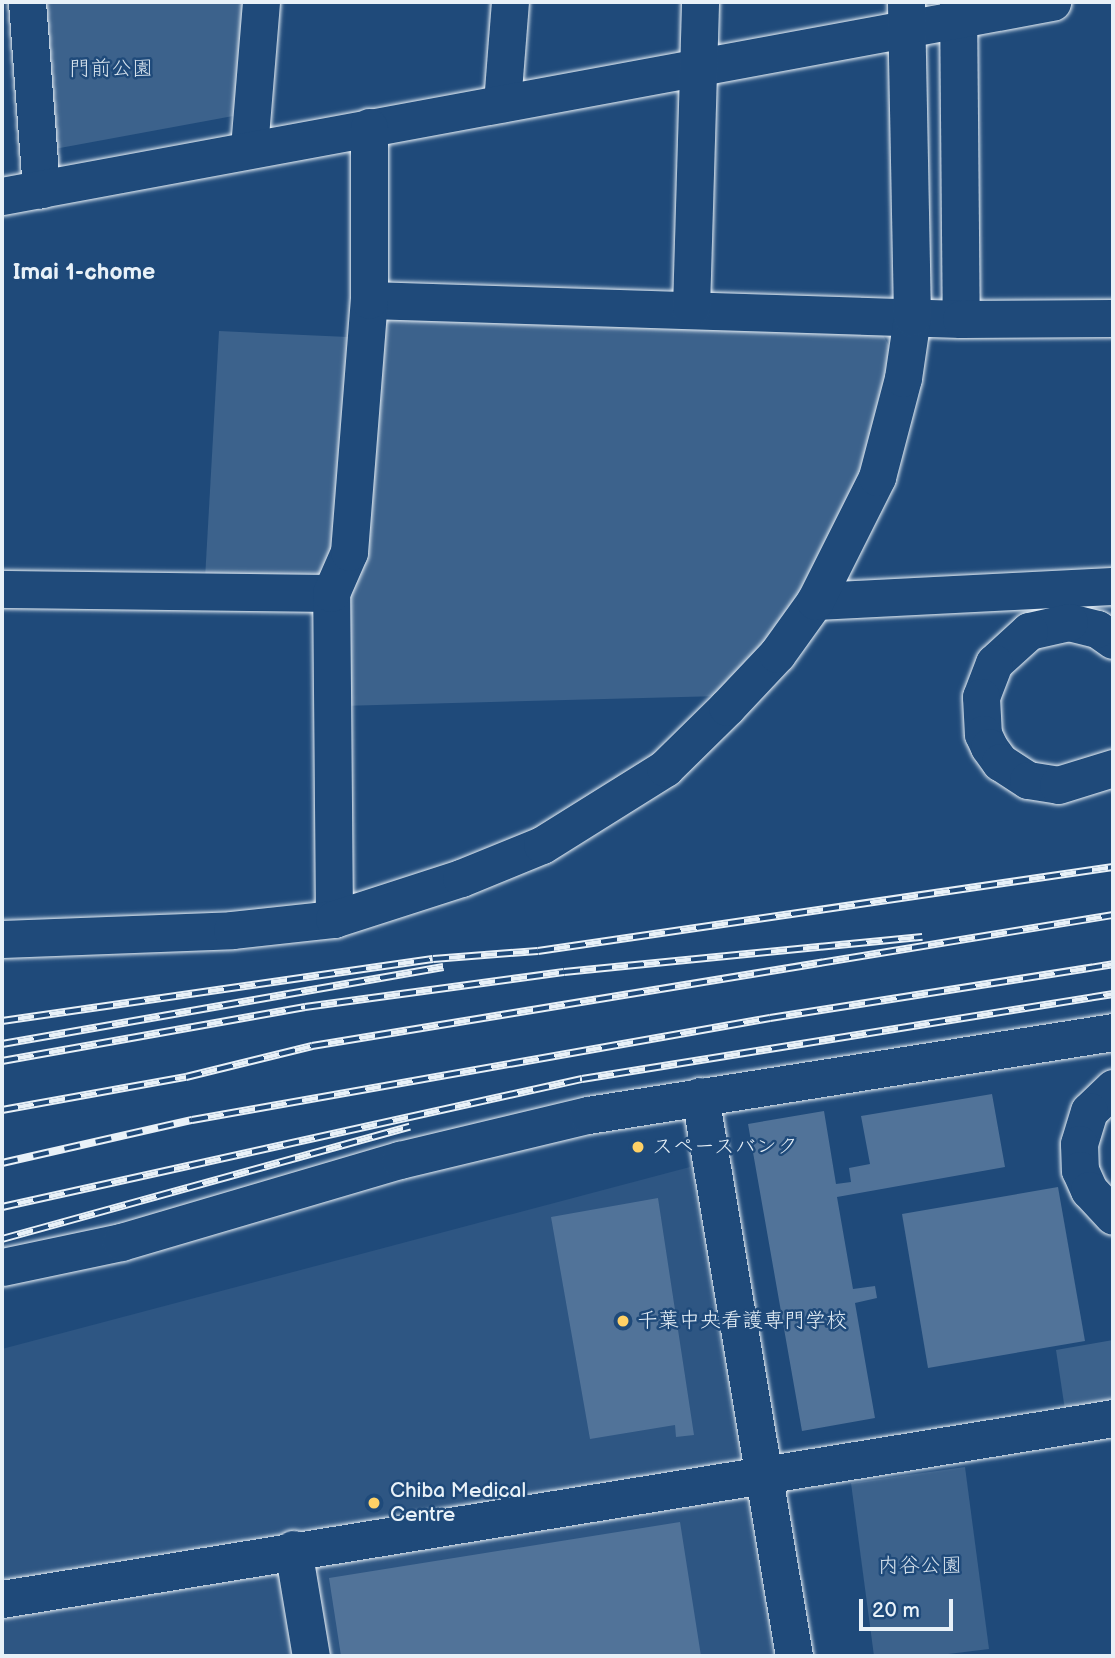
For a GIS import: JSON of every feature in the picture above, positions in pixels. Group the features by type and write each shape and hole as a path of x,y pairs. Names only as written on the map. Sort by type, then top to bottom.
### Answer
{"street":[{"path":"27,2 41,189"},
{"path":"249,148 261,2"},
{"path":"502,103 510,2"},
{"path":"691,308 700,2"},
{"path":"2,196 502,103 697,64 907,15 1052,2"},
{"path":"959,10 961,319"},
{"path":"2,939 232,930 334,919 461,878 542,845 665,768 727,707 777,654 815,601 877,477 903,378 912,317 907,15"},
{"path":"334,919 331,593 349,552 369,300 369,127"},
{"path":"369,300 691,308 961,319 1113,318"},
{"path":"815,601 1113,586"},
{"path":"2,589 331,593"},
{"path":"1113,639 1097,629 1069,622 1029,631 994,663 981,697 983,734 989,747 1000,762 1028,780 1058,785 1113,768"},
{"path":"2,1267 121,1242 400,1160 588,1115 1113,1032"},
{"path":"1113,1088 1089,1111 1079,1144 1080,1170 1089,1190 1113,1216"},
{"path":"700,1096 794,1656"},
{"path":"2,1599 293,1549 1113,1418"},
{"path":"293,1549 311,1656"}],"shaded area":[{"name":"Chiba Medical Centre","path":"690,1167 772,1656 2,1656 2,1349"}],"green space":[{"name":"門前公園","path":"251,2 244,114 49,150 38,3"},
{"path":"373,310 881,332 894,354 886,400 820,584 721,696 340,706 341,620"},
{"path":"219,331 348,337 331,565 310,580 205,579"},
{"path":"1113,1340 1113,1403 1065,1410 1056,1350"},
{"name":"内谷公園","path":"965,1467 989,1649 932,1656 874,1656 851,1483"}],"building":[{"path":"992,1094 1005,1167 837,1197 853,1289 875,1286 877,1298 855,1303 875,1418 802,1431 748,1124 824,1111 836,1184 851,1182 849,1168 870,1164 861,1116"},
{"path":"1058,1187 1085,1341 928,1368 902,1214"},
{"name":"千葉中央看護専門学校","path":"658,1198 694,1435 676,1437 675,1425 590,1439 551,1217"},
{"name":"Chiba Medical Centre","path":"680,1522 701,1656 341,1656 329,1578"}],"railway":[{"path":"2,1021 433,959 538,951 1113,867"},
{"path":"2,1110 186,1077 312,1046 1113,915"},
{"path":"2,1061 305,1007 564,972 922,937"},
{"path":"2,1163 192,1120 770,1018 1113,964"},
{"path":"2,1044 443,967"},
{"path":"2,1207 582,1079 1113,994"},
{"path":"2,1239 410,1127"}],"place":[{"name":"スペースバンク","path":"638,1147"},
{"name":"千葉中央看護専門学校","path":"623,1321"},
{"name":"Chiba Medical Centre","path":"374,1503"}],"district":[{"name":"Imai 1-chome","path":"84,272"}]}
